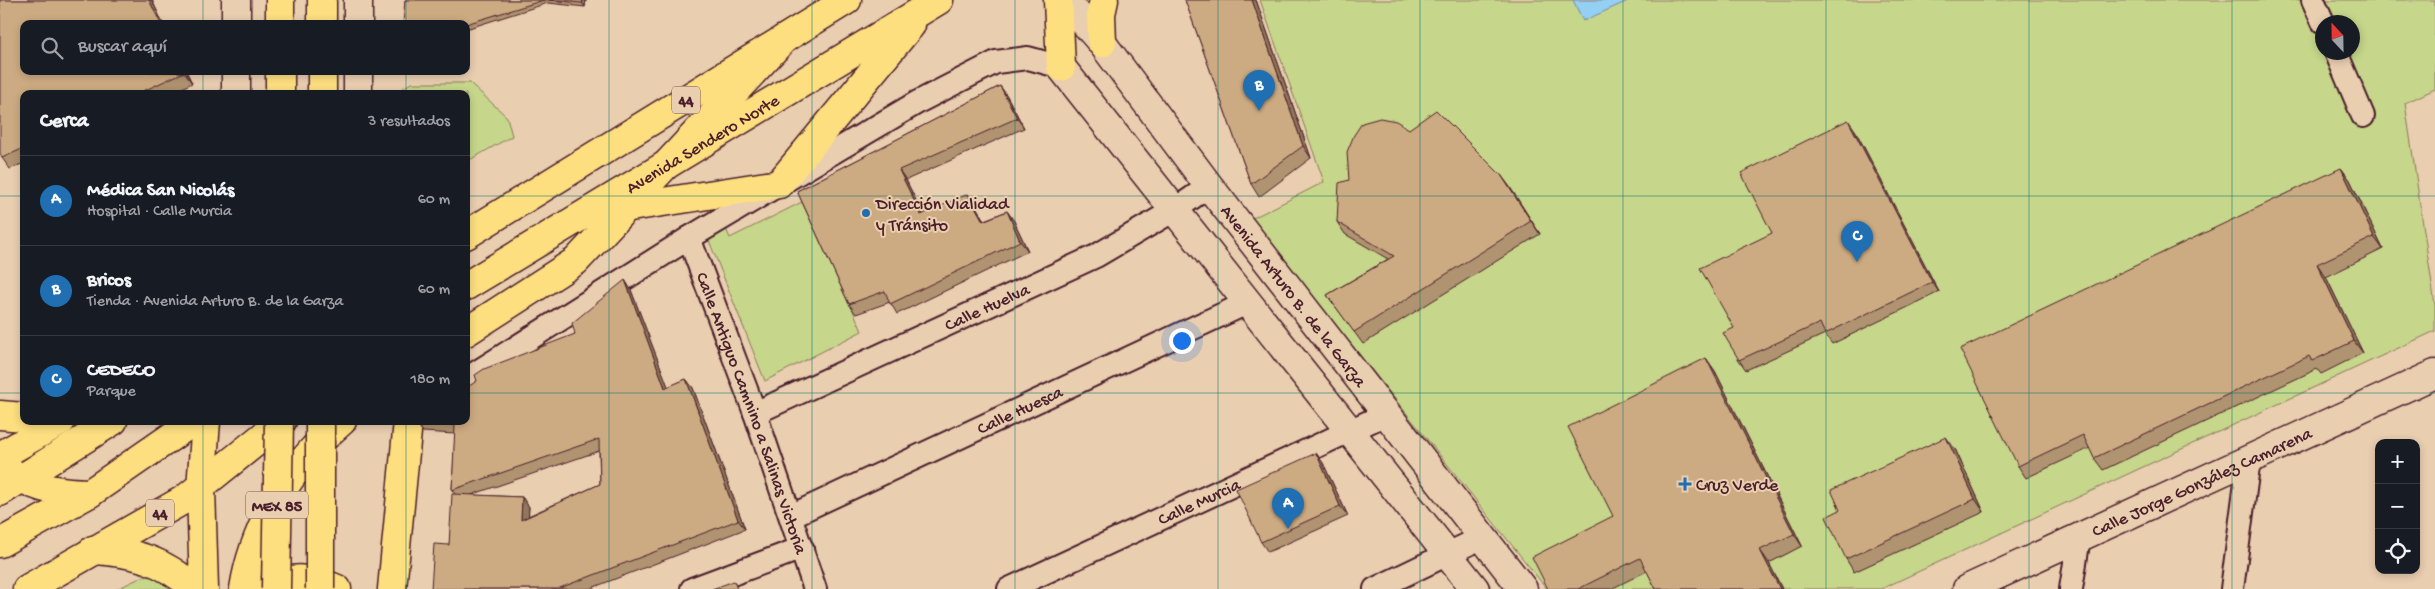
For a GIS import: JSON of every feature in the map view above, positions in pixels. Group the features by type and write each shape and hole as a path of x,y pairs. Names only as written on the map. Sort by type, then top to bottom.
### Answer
{"main road":[{"path":"280,0 280,20"},
{"path":"322,0 322,20"},
{"name":"44","path":"470,233 847,0"},
{"path":"1058,0 1061,67"},
{"path":"1102,43 1101,14 1104,0"},
{"path":"580,217 630,206 780,184 932,4"},
{"name":"Avenida Sendero Norte","path":"470,284 932,4"},
{"path":"470,329 576,261 630,206 784,39"},
{"path":"280,75 280,90"},
{"path":"322,75 322,90"},
{"path":"470,215 505,209 524,199"},
{"path":"0,415 20,418"},
{"path":"0,456 54,425"},
{"path":"7,479 106,425"},
{"path":"0,544 90,493 188,425"},
{"path":"204,589 201,488 206,425"},
{"name":"44","path":"27,589 201,488 275,425"},
{"name":"MEX 85","path":"276,589 280,425"},
{"name":"MEX 85","path":"320,425 320,589"},
{"path":"244,589 253,553 289,480 310,452 338,425"},
{"path":"392,589 408,425"},
{"path":"7,479 57,492 90,493"},
{"path":"57,589 85,555 130,553 147,557 177,573 196,589"},
{"path":"268,589 286,581 302,578 317,580 337,589"}],"street":[{"path":"236,0 236,20"},
{"path":"358,0 358,20"},
{"name":"Avenida Arturo B. de la Garza","path":"1065,0 1102,43 1208,186 1523,589"},
{"path":"2313,0 2320,15"},
{"path":"470,376 689,238 918,102 996,62 1028,58 1045,61 1061,67 1176,209 1475,589"},
{"path":"2339,60 2363,116"},
{"path":"236,75 236,90"},
{"path":"358,75 358,90"},
{"name":"Calle Huelva","path":"756,413 1096,256 1176,209 1208,186"},
{"name":"Calle Antiguo Camnino a Salinas Victoria","path":"689,238 756,413 815,589"},
{"name":"Calle Huesca","path":"791,516 1249,302"},
{"name":"Calle Jorge González Camarena","path":"1967,589 2435,374"},
{"name":"Calle Murcia","path":"1009,589 1386,414"},
{"path":"405,452 417,425"},
{"path":"2232,589 2249,459"},
{"path":"1375,589 1483,537"},
{"path":"2071,589 2078,537"},
{"path":"692,589 802,548"}],"green space":[{"path":"1260,0 2435,0 2435,89 2405,103 2435,305 2435,331 1881,589 1547,589 1251,219 1324,182"},
{"path":"411,83 470,83 507,117 512,136 470,160 470,90 400,90"},
{"path":"804,201 862,331 765,381 706,233 722,220 730,238"},
{"path":"154,576 175,589 117,589 142,577"}],"water":[{"path":"1573,0 1630,0 1583,21"}],"building":[{"path":"0,0 149,0 159,20 20,20 20,75 178,75 146,90 20,90 20,150 2,158 0,153"},
{"path":"405,0 544,0 470,23 470,20 403,20"},
{"path":"549,0 583,0 582,3"},
{"path":"1185,0 1252,0 1303,146 1251,184"},
{"name":"Dirección Vialidad y Tránsito","path":"1000,86 1017,118 899,170 921,215 968,194 983,221 1007,211 1020,241 890,304 885,291 849,304 797,191"},
{"path":"1436,110 1501,175 1531,221 1354,332 1327,295 1394,256 1337,222 1339,183 1349,180 1347,152 1354,135 1362,123 1380,118 1396,121 1409,129"},
{"path":"1848,120 1932,282 1825,334 1820,323 1739,360 1723,333 1734,328 1700,268 1772,233 1741,173"},
{"path":"2341,168 2374,237 2317,264 2354,341 2312,361 2309,356 2094,458 2083,435 2018,466 1960,349"},
{"path":"625,280 665,388 686,379 738,520 557,589 431,589 434,544 449,545 452,494 522,497 521,520 600,484 599,439 452,490 455,425 470,425 470,385 477,381 475,375 484,369 575,334 572,323"},
{"name":"Cruz Verde","path":"1706,358 1794,534 1760,550 1780,589 1656,589 1640,558 1578,589 1548,589 1532,557 1613,516 1568,427"},
{"path":"1946,437 1975,499 1846,559 1826,517 1840,510 1831,490"},
{"path":"1316,453 1340,506 1261,542 1236,489"},
{"path":"734,581 737,589 712,589"}],"place":[{"name":"Bricos","path":"1259,111"},
{"name":"Dirección Vialidad y Tránsito","path":"866,213"},
{"name":"CEDECO","path":"1857,262"},
{"name":"Cruz Verde","path":"1685,484"},
{"name":"Médica San Nicolás","path":"1288,529"}]}
